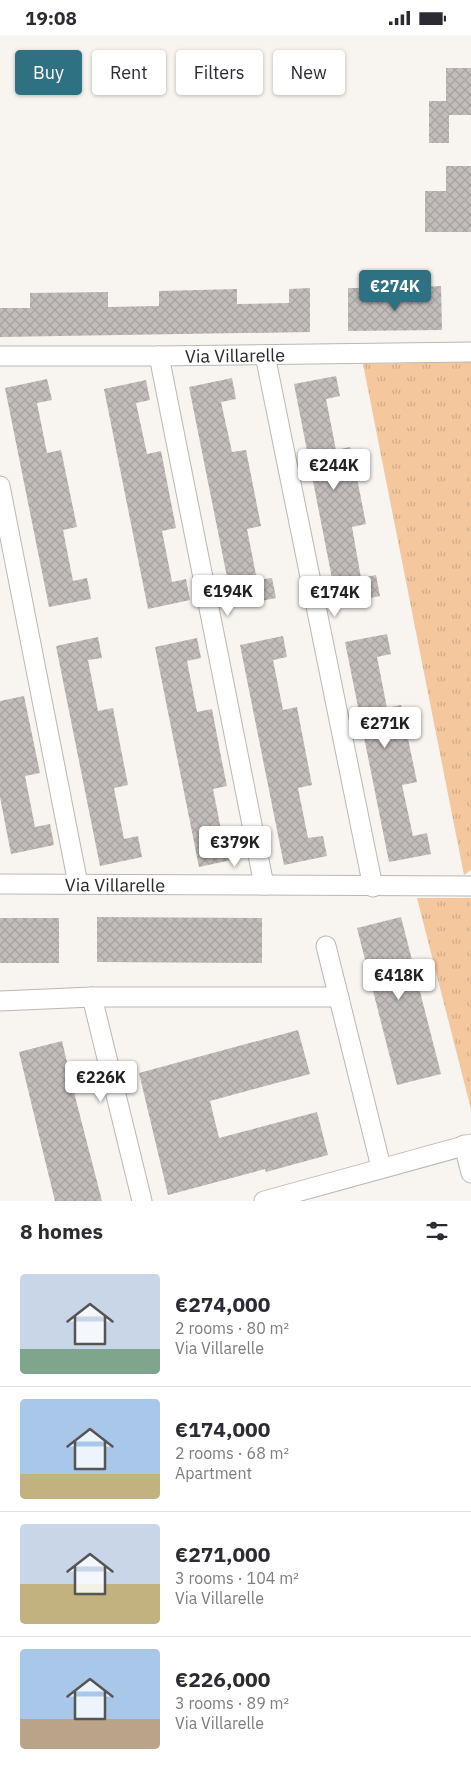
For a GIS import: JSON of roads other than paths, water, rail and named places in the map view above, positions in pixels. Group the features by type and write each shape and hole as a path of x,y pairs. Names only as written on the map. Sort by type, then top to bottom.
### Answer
{"street":[{"name":"Via Villarelle","path":"0,356 159,357 471,353"},
{"path":"265,355 372,887"},
{"path":"159,357 264,885"},
{"path":"0,487 78,884"},
{"name":"Via Villarelle","path":"0,884 471,886"},
{"path":"326,946 381,1167"},
{"path":"0,1001 92,997 339,997"},
{"path":"92,997 142,1201"},
{"path":"264,1201 381,1167 467,1145 471,1173"}]}
